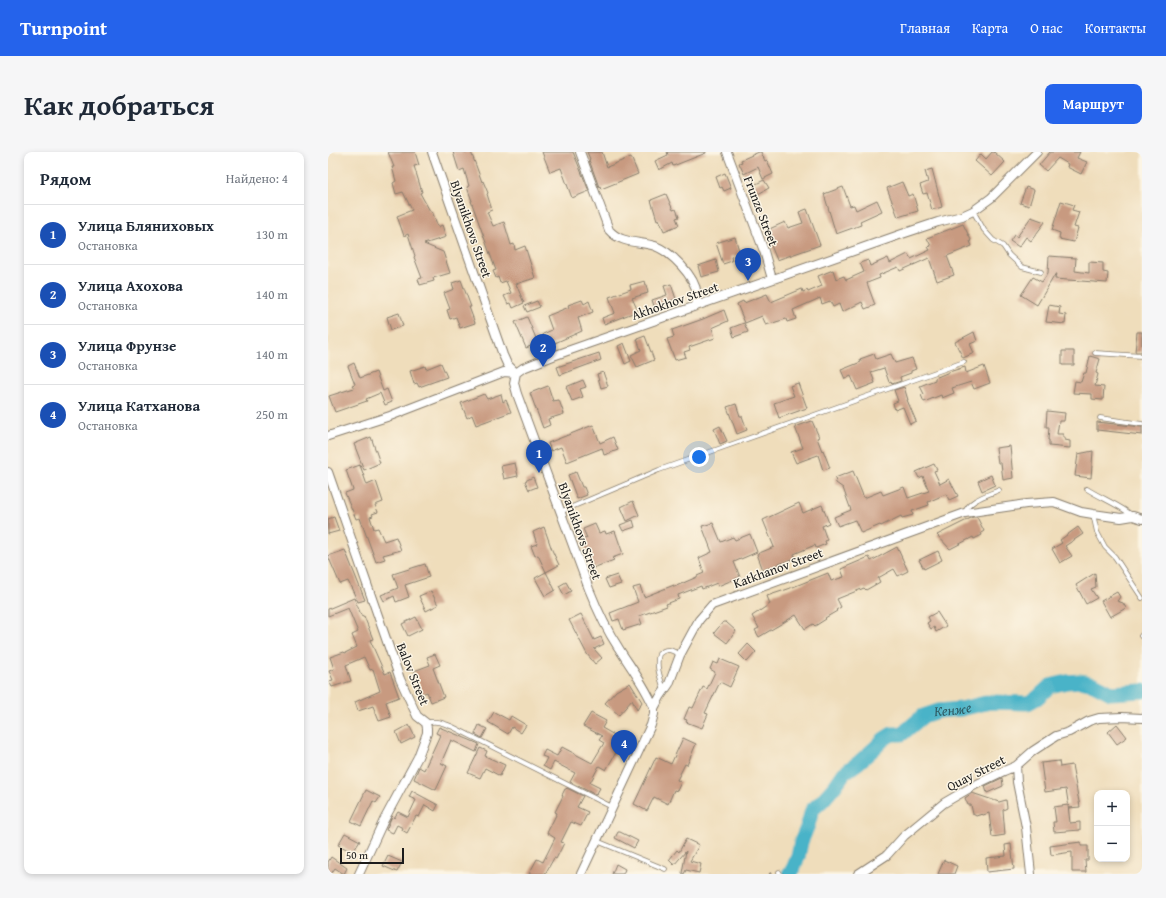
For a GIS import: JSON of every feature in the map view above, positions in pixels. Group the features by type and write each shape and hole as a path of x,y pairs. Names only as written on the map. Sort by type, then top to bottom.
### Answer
{"street":[{"name":"Blyanikhovs Street","path":"432,152 503,355 507,364 516,373 514,383 517,394 598,612 616,645 648,694 654,708"},
{"path":"580,152 609,230 618,238 655,246 672,256 682,267 695,286 697,294 696,306"},
{"name":"Frunze Street","path":"727,152 764,251 772,279"},
{"name":"Akhokhov Street","path":"328,436 390,416 504,372 516,373 523,368 553,356 772,279 962,216 973,211 991,198 1037,152"},
{"name":"Balov Street","path":"328,472 400,679 417,716 426,723 427,733 418,757 384,820 359,874"},
{"name":"Katkhanov Street","path":"581,874 651,725 654,708 672,678 680,655 702,616 716,603 965,513 1043,502 1061,504 1081,512 1093,514 1121,518 1133,516 1142,518"},
{"name":"Quay Street","path":"858,874 887,855 904,836 944,803 975,785 1016,766 1025,757 1056,736 1069,732 1089,721 1099,718 1122,716 1142,718"},
{"path":"1016,766 1017,782 1026,827 1031,874"}],"lane":[{"path":"973,211 984,230 992,240 1003,246 1009,255 1022,266 1041,272"},
{"path":"1095,353 1142,356"},
{"path":"560,512 659,470 964,362"},
{"path":"1100,418 1142,424"},
{"path":"965,513 966,509 973,502 999,490"},
{"path":"1087,490 1126,510 1133,516"},
{"path":"1093,514 1100,538 1115,557 1142,598"},
{"path":"664,691 657,662 659,654 666,649 680,655"},
{"path":"426,723 433,721 440,722 453,727 612,806"},
{"path":"596,841 665,869"}],"building":[{"path":"388,152 415,152 419,165 414,166 422,192 420,193 430,211 432,211 438,227 442,225 446,237 424,244 443,252 450,273 433,278 434,281 420,285 418,279 422,278 414,257 415,256 408,234 404,236 397,216 412,210 403,192 396,194 393,183 396,181 392,167 394,167"},
{"path":"453,152 471,152 482,182 483,181 488,193 487,194 492,210 487,212 493,226 504,222 511,245 514,244 515,250 525,246 535,278 516,284 524,303 513,308 511,303 508,304 504,296 511,293 506,281 500,283 498,277 496,278 493,271 496,270 471,201 467,187 469,186 464,169 459,171"},
{"path":"542,152 573,152 589,191 572,198 561,168 550,172"},
{"path":"587,152 602,152 607,167 631,157 638,174 601,189"},
{"path":"667,152 706,153 673,166 672,163 659,170 655,161 668,155"},
{"path":"761,152 765,161 767,160 773,174 763,179 758,167 744,174 739,163 742,162 741,160"},
{"path":"992,152 994,152 1005,162 992,176 975,161 981,154 986,159"},
{"path":"1050,152 1080,152 1077,158 1087,162 1081,174 1067,167 1068,164 1058,158 1046,171 1039,165"},
{"path":"932,169 942,207 932,210 927,193 923,194 920,185 928,182 925,171"},
{"path":"725,173 731,188 724,191 722,187 720,188 716,177"},
{"path":"764,180 769,188 758,194 754,185"},
{"path":"902,182 908,196 913,194 918,211 898,217 887,188"},
{"path":"843,187 850,206 854,205 856,210 877,200 882,211 860,221 861,225 836,234 824,194"},
{"path":"1026,187 1034,190 1029,206 1020,203"},
{"path":"666,194 673,210 676,209 679,217 676,218 679,225 664,231 659,219 657,220 651,200"},
{"path":"1061,201 1074,205 1072,210 1079,212 1074,227 1078,228 1074,242 1059,239 1060,233 1052,230"},
{"path":"807,209 820,245 777,260 765,231 785,222 788,228 803,223 799,212"},
{"path":"1031,217 1045,222 1031,241 1026,237 1019,247 1010,241 1014,235 1017,237"},
{"path":"963,224 971,240 972,246 947,256 954,275 937,281 929,258 900,271 898,267 879,275 880,278 867,283 875,305 865,309 862,302 842,312 839,304 833,307 830,301 822,304 820,298 793,310 796,319 787,322 786,319 766,325 762,316 745,323 737,304 743,301 744,303 767,294 771,302 802,289 803,292 807,290 808,292 822,286 818,276 833,270 836,279 844,276 846,280 864,272 860,263 868,260 870,266 888,258 890,263 908,254 911,259 930,250 928,247 931,246 927,238"},
{"path":"735,237 740,254 731,257 732,261 723,264 716,243"},
{"path":"1049,256 1076,258 1075,271 1089,273 1089,262 1103,263 1103,272 1108,273 1107,283 1055,279 1056,273 1037,305 1021,295 1033,277 1042,282 1048,273"},
{"path":"716,260 719,272 701,277 698,266"},
{"path":"461,280 475,323 460,328 456,317 450,319 447,310 450,309 444,293 454,289 452,283"},
{"path":"645,281 648,293 632,298 638,311 604,324 602,318 615,313 609,297 631,289 630,285"},
{"path":"671,284 676,299 654,306 652,300 667,295 664,286"},
{"path":"582,300 584,304 589,301 593,312 578,318 582,331 548,346 543,334 552,330 547,316 569,307 568,305"},
{"path":"537,301 540,307 527,312 524,306"},
{"path":"1049,305 1060,307 1059,314 1066,315 1065,324 1046,322"},
{"path":"724,310 728,321 712,328 715,338 689,347 690,350 684,352 686,357 675,360 667,339 674,337 672,330"},
{"path":"399,313 403,326 391,330 387,317"},
{"path":"527,317 538,343 526,348 515,322"},
{"path":"744,323 748,332 734,337 731,328"},
{"path":"974,332 977,341 970,344 974,353 963,358 955,342"},
{"path":"1137,332 1142,332 1142,352 1135,352"},
{"path":"645,336 654,360 637,367 631,355 641,350 637,339"},
{"path":"624,343 631,361 625,364 618,346"},
{"path":"1062,351 1074,351 1074,365 1062,365"},
{"path":"599,353 601,360 560,375 557,367"},
{"path":"874,354 876,359 891,354 895,363 912,358 916,369 911,371 911,373 900,377 901,381 892,384 891,381 889,382 884,368 871,372 875,383 857,390 851,376 845,379 841,370 861,362 860,359"},
{"path":"1090,356 1100,359 1096,373 1098,374 1095,386 1104,387 1103,400 1092,399 1092,394 1073,393 1075,381 1081,382 1084,373 1086,373"},
{"path":"354,363 360,378 376,372 383,391 387,389 392,402 385,405 380,393 366,399 367,401 335,412 329,396 354,388 352,385 355,384 348,366"},
{"path":"441,363 447,377 419,387 417,383 414,384 410,371 425,366 426,369"},
{"path":"984,366 990,383 974,389 971,382 952,388 954,393 942,398 941,395 924,402 921,395 924,394 920,386 949,372 965,367 966,373"},
{"path":"603,372 608,386 601,388 597,374"},
{"path":"583,380 586,387 580,389 583,397 572,401 566,387"},
{"path":"798,383 807,408 779,418 774,403 794,396 790,386"},
{"path":"548,386 553,401 559,400 564,414 548,419 550,425 543,428 530,393"},
{"path":"904,387 907,400 916,421 910,424 903,407 895,410 893,403 898,401 894,390"},
{"path":"484,394 487,399 501,394 503,402 506,400 511,412 476,425 472,415 467,418 461,403"},
{"path":"736,404 747,430 737,434 727,407"},
{"path":"1047,411 1065,413 1064,421 1059,421 1057,434 1063,434 1065,440 1070,441 1070,448 1049,446 1049,427 1046,427"},
{"path":"812,421 819,437 817,438 830,468 823,470 818,455 796,463 791,452 803,448 795,427"},
{"path":"1097,422 1142,427 1142,435 1097,430"},
{"path":"593,425 600,443 613,437 618,450 604,455 602,448 567,462 561,447 551,451 548,443"},
{"path":"720,426 727,441 720,444 714,429"},
{"path":"371,437 380,463 364,470 354,444"},
{"path":"1010,446 1013,478 1003,480 1001,463 998,463 996,448"},
{"path":"1093,451 1091,478 1075,476 1078,454"},
{"path":"515,463 518,476 504,479 501,466"},
{"path":"934,464 937,470 934,471 940,484 949,479 958,496 949,500 946,494 928,502 929,505 912,511 913,515 902,518 901,516 881,526 880,525 861,533 855,520 838,526 834,517 851,510 843,488 836,483 835,478 853,471 864,498 881,491 883,495 904,487 908,498 929,491 923,476 919,478 916,472"},
{"path":"360,465 367,485 376,481 383,502 375,505 378,512 372,514 373,516 370,517 374,529 378,528 384,541 396,537 401,550 383,555 385,559 376,562 360,518 356,519 345,493 353,490 346,470"},
{"path":"576,472 587,495 577,499 568,475"},
{"path":"991,475 995,485 982,491 978,481"},
{"path":"533,477 537,487 529,490 525,481"},
{"path":"633,501 639,515 627,521 621,507"},
{"path":"799,503 803,513 822,505 829,523 822,526 827,540 825,541 826,544 816,548 815,545 794,554 795,558 763,570 757,554 774,547 763,520"},
{"path":"334,517 339,531 328,534 328,519"},
{"path":"973,517 977,517 984,531 981,533 982,535 974,539 973,537 950,549 937,535"},
{"path":"633,520 635,527 623,531 620,525"},
{"path":"713,523 721,542 733,537 735,540 750,534 757,552 734,562 740,577 718,586 717,583 702,589 701,586 678,595 679,599 666,604 667,606 639,616 642,624 623,630 619,619 613,621 610,613 638,602 633,588 640,586 644,597 674,585 674,587 704,573 699,558 712,552 702,526"},
{"path":"595,524 599,533 605,531 606,534 615,531 623,554 612,558 614,560 593,568 582,540 587,538 583,529"},
{"path":"544,527 559,565 546,572 538,555 535,556 531,546 537,544 533,532"},
{"path":"1078,527 1083,534 1065,546 1072,556 1060,563 1052,549 1062,543 1060,540"},
{"path":"897,547 908,571 898,576 894,569 878,578 880,582 866,590 864,588 837,599 841,607 815,626 813,624 805,629 796,615 759,637 755,630 759,628 752,616 770,604 767,596 828,573 831,581 844,577 841,569 869,557 871,561"},
{"path":"345,550 365,600 358,602 348,581 340,584 328,556"},
{"path":"938,551 942,560 924,569 919,560"},
{"path":"425,564 429,577 405,585 409,597 396,602 394,596 384,601 381,595 398,588 393,574"},
{"path":"546,572 555,590 545,596 535,578"},
{"path":"1095,573 1096,587 1091,589 1097,598 1086,604 1076,585"},
{"path":"617,575 621,584 609,588 605,579"},
{"path":"566,582 571,591 564,595 559,586"},
{"path":"431,591 438,605 426,611 419,596"},
{"path":"1117,592 1120,597 1117,601 1123,603 1126,608 1110,617 1101,601"},
{"path":"354,598 362,617 364,616 373,639 370,640 385,674 390,672 399,697 386,702 391,717 379,721 373,706 358,711 355,702 380,691 373,669 370,670 364,657 346,665 351,681 332,687 329,681 333,680 329,671 334,669 330,657 344,652 345,653 357,647 352,635 358,632 348,608 328,616 328,609"},
{"path":"937,612 946,626 936,632 934,627 931,629 927,623 930,621 928,617"},
{"path":"581,614 594,640 601,637 604,644 594,649 602,658 595,664 587,654 569,620"},
{"path":"416,617 422,629 408,636 402,624"},
{"path":"723,622 726,622 736,631 727,643 714,633"},
{"path":"748,644 756,652 747,662 739,654"},
{"path":"435,654 440,665 433,668 444,697 431,702 427,692 419,695 416,688 420,686 414,671 430,665 427,657"},
{"path":"720,659 739,667 730,687 720,682 705,713 708,714 702,728 686,722 687,720 684,719 689,707 693,708 703,687 707,689 715,672 710,669 713,662 718,664"},
{"path":"630,683 642,702 637,710 632,700 619,715 605,703 616,691"},
{"path":"494,712 509,720 511,716 526,725 521,733 512,727 508,734 488,722"},
{"path":"591,713 606,721 602,728 623,740 606,770 599,766 590,783 600,788 596,795 570,782 575,773 554,762 550,770 543,766 547,758 542,756 545,750 557,756 562,747 592,763 604,743 599,740 602,736 583,726"},
{"path":"1117,724 1127,737 1117,744 1108,732"},
{"path":"409,725 415,737 401,744 396,732"},
{"path":"479,725 487,729 482,738 475,734"},
{"path":"439,727 479,744 476,752 451,740 441,763 447,766 436,790 414,779 419,767 424,770 440,735 436,733"},
{"path":"683,738 696,744 687,765 685,764 677,780 681,782 677,791 674,790 668,804 654,797 647,811 634,804 656,757 671,764"},
{"path":"480,748 487,751 485,756 505,765 500,776 485,768 480,778 468,773"},
{"path":"1059,761 1060,767 1072,765 1080,807 1069,808 1066,789 1045,792 1041,763"},
{"path":"1002,778 1003,786 987,793 985,786"},
{"path":"567,788 583,796 577,807 588,812 581,826 571,822 561,842 564,843 556,859 554,858 545,874 529,874 537,859 543,862 555,838 547,833 557,813 555,812 563,796 562,795"},
{"path":"366,790 380,797 376,803 373,801 361,826 351,821"},
{"path":"412,791 438,805 435,811 425,805 419,817 416,816 407,833 402,830 403,828 397,825 393,833 386,830 392,816 394,818 398,812 408,817 416,800 409,797"},
{"path":"972,793 999,802 1006,800 1007,808 1003,810 1005,835 992,837 989,813 976,816 973,814 971,805 968,805 965,798"},
{"path":"1068,805 1070,823 1080,822 1080,830 1054,832 1053,822 1056,822 1054,807"},
{"path":"618,832 638,841 634,848 615,838"},
{"path":"345,833 360,841 353,852 338,845"},
{"path":"686,839 699,845 690,861 701,864 699,873 686,870 684,874 682,873 686,851 674,865 669,860 677,850 679,852"},
{"path":"1081,842 1081,846 1088,846 1088,860 1085,860 1086,872 1072,872 1072,852 1051,855 1050,846"},
{"path":"1011,844 1014,869 987,872 986,858 1006,856 1005,845"},
{"path":"388,856 402,862 397,872 383,866"},
{"path":"331,857 347,868 344,874 335,868 331,874 328,874 328,862"},
{"path":"944,860 957,866 954,874 938,874"},
{"path":"616,864 625,869 623,874 612,874"}],"waterway":[{"name":"Кенже","path":"789,874 798,857 801,842 812,810 835,786 844,773 858,763 884,739 892,734 902,734 923,716 938,711 961,709 990,702 1028,703 1037,698 1050,686 1067,682 1080,681 1094,684 1111,693 1142,691"}],"place":[{"name":"Улица Фрунзе","path":"748,281"},
{"name":"Улица Ахохова","path":"543,367"},
{"name":"Улица Бляниховых","path":"539,473"},
{"name":"Улица Катханова","path":"624,763"}]}
